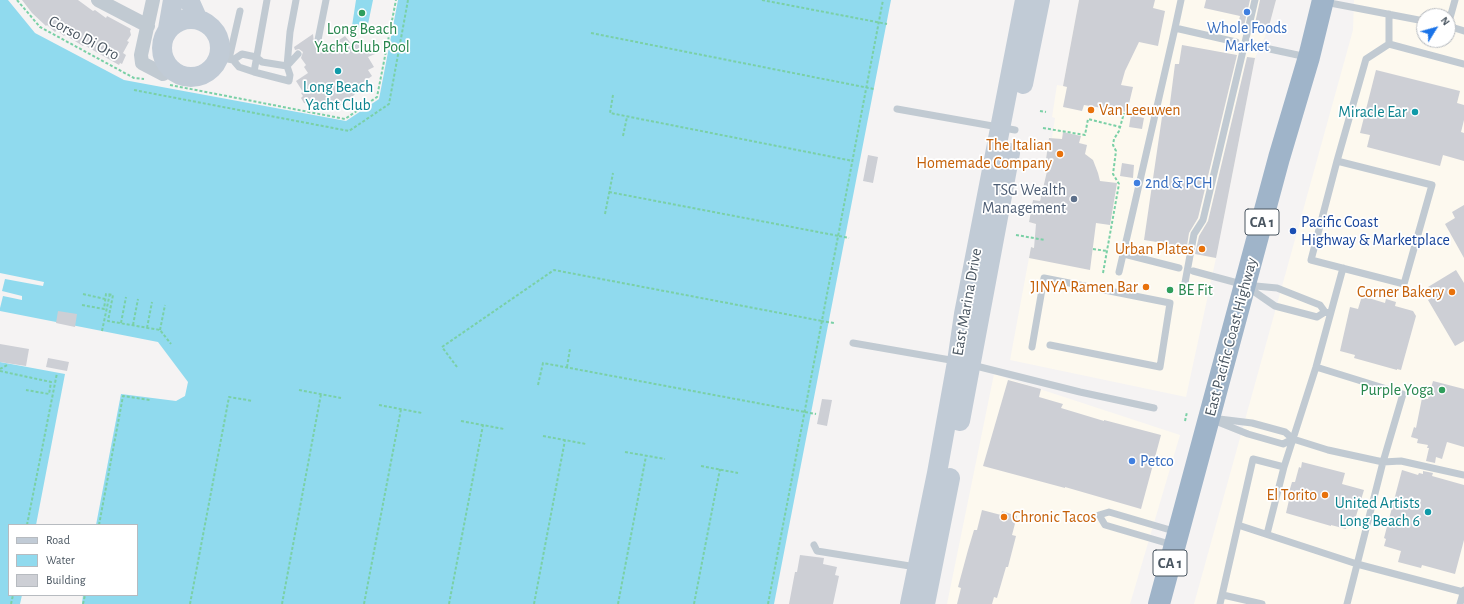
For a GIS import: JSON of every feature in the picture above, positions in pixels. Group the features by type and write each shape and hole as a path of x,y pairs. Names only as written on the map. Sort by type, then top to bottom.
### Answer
{"highway":[{"name":"East Pacific Coast Highway","path":"1159,604 1279,158 1309,57 1323,1"}],"main road":[{"path":"168,29 180,21 190,19 208,24 215,32 227,59 215,64 210,69 198,76 184,76 171,69 164,60 162,50 163,39 168,29 173,0"},
{"path":"189,0 198,20"},
{"name":"East Marina Drive","path":"1008,129 1025,0"},
{"name":"East Marina Drive","path":"925,604 924,569 937,473 964,363 964,314 1040,0"},
{"name":"East Marina Drive","path":"910,604 924,569"}],"street":[{"path":"98,0 148,26"},
{"path":"153,0 141,55 142,63 163,74 171,69"}],"lane":[{"path":"254,72 267,0"},
{"path":"227,59 254,72 289,81 290,76 287,66 290,32 296,0"},
{"path":"318,40 326,0"},
{"path":"1119,272 1181,0"},
{"path":"1184,288 1194,234 1203,220 1254,0"},
{"path":"1323,1 1367,11 1416,19"},
{"path":"227,59 240,10"},
{"path":"1388,14 1389,44"},
{"path":"1175,28 1236,42"},
{"path":"1337,161 1432,185 1404,284 1311,260 1337,161 1366,59 1389,44 1464,64"},
{"path":"1251,45 1309,57"},
{"path":"227,59 242,54 256,57 262,62 287,66"},
{"path":"287,66 298,54"},
{"path":"897,109 1008,129"},
{"path":"1124,254 1179,268"},
{"path":"1267,534 1284,467 1316,367 1328,312 1343,268"},
{"path":"1193,271 1245,285 1277,288 1320,305 1328,312"},
{"path":"1032,347 1044,278 1170,303 1160,367 1050,345"},
{"path":"1245,285 1275,306 1317,317 1328,312"},
{"path":"853,343 964,363 1080,392 1154,408"},
{"path":"1316,367 1403,394 1383,462 1347,604"},
{"path":"1210,418 1248,434 1284,444 1293,439"},
{"path":"1210,418 1252,423 1285,432 1293,439 1328,450 1383,462 1401,461 1464,475"},
{"path":"1220,604 1253,459 1284,467"},
{"path":"1109,512 1177,539 1105,525 1099,514 1109,512"},
{"path":"1238,525 1357,564 1464,591 1460,604"},
{"path":"814,545 817,551 924,569"},
{"path":"1223,595 1262,604"}],"path":[{"name":"Corso Di Oro","path":"17,0 40,27 128,74"},
{"path":"134,90 349,131 389,104 408,0"},
{"path":"762,0 887,24"},
{"path":"768,604 883,0"},
{"path":"591,33 874,88"},
{"path":"613,95 610,114 853,161"},
{"path":"1040,111 1046,112"},
{"path":"1103,273 1118,184 1113,174 1116,151 1113,145 1124,113"},
{"path":"624,136 627,117"},
{"path":"1043,128 1085,135 1088,119 1120,127"},
{"path":"605,214 612,173"},
{"path":"609,192 849,238"},
{"path":"831,234 839,236"},
{"path":"1016,235 1045,240"},
{"path":"1093,249 1107,251"},
{"path":"457,367 442,347 554,270 834,323"},
{"path":"83,294 105,298"},
{"path":"82,305 104,309 106,294 110,294"},
{"path":"110,294 113,295 108,321 160,330 171,344"},
{"path":"102,331 110,294"},
{"path":"121,323 126,297"},
{"path":"133,326 138,299"},
{"path":"147,328 152,302"},
{"path":"160,330 165,305"},
{"path":"812,319 822,321"},
{"path":"567,368 570,349"},
{"path":"538,385 543,363 816,414"},
{"path":"0,370 7,365"},
{"path":"0,370 51,382 49,394 26,390"},
{"path":"27,524 57,373"},
{"path":"299,390 341,398"},
{"path":"282,604 321,394"},
{"path":"98,524 123,396 150,400"},
{"path":"190,604 229,396 253,400"},
{"path":"380,405 422,413"},
{"path":"364,604 401,409"},
{"path":"796,410 805,412"},
{"path":"1185,420 1187,412"},
{"path":"460,421 504,429"},
{"path":"449,604 483,425"},
{"path":"543,436 586,444"},
{"path":"534,604 565,440"},
{"path":"625,452 665,459"},
{"path":"618,604 646,456"},
{"path":"701,466 738,473"},
{"path":"694,604 720,469"}],"shaded area":[{"name":"2nd & PCH","path":"1079,0 1276,0 1268,30 1255,58 1216,258 1186,397 1010,360 1031,247 1043,249 1036,224 1029,222 1033,200 1040,201 1048,167 1045,166 1049,137 1052,138 1055,118 1052,117 1057,85 1063,86"},
{"path":"1354,0 1464,0 1464,604 1194,604 1353,30"},
{"path":"994,374 1180,435 1130,604 947,604"}],"water":[{"path":"0,0 8,0 35,33 124,80 346,121 379,99 398,0 891,0 774,604 82,604 83,596 138,596 138,524 96,524 121,394 176,401 185,396 188,382 158,342 0,311"},
{"name":"Long Beach Yacht Club Pool","path":"356,0 373,0 367,29 352,26"},
{"path":"0,362 65,374 36,524 8,524 8,596 22,596 20,604 0,604"}],"pier":[{"path":"0,273 44,282 43,286 5,279 2,291 22,296 22,300 3,296 0,308"}],"building":[{"path":"22,0 78,0 93,11 95,10 106,18 107,16 131,29 131,35 127,41 129,42 123,53 126,55 122,64 120,63 119,65 84,45 83,46 65,35 64,36 57,30 55,32 32,13"},
{"path":"1079,0 1155,0 1153,8 1165,11 1158,46 1139,42 1125,71 1121,85 1133,87 1127,112 1084,105 1082,111 1063,107 1067,87 1063,86"},
{"path":"1206,0 1250,0 1244,26 1238,25 1240,16 1204,8"},
{"path":"1260,0 1276,0 1268,30 1254,28"},
{"name":"Long Beach Yacht Club","path":"313,34 314,43 317,45 320,44 324,50 345,36 353,46 358,43 361,48 372,41 376,46 375,54 368,57 374,67 368,70 372,76 352,90 355,94 353,96 334,109 304,103 301,98 303,96 301,93 303,92 296,81 308,73 304,67 306,65 301,58 303,52 299,49 295,50 294,47"},
{"path":"1182,45 1237,55 1198,218 1189,233 1186,252 1182,252 1182,246 1144,240 1163,110 1169,111 1175,64 1179,64"},
{"path":"1247,57 1255,58 1216,258 1195,254 1199,236 1208,221"},
{"name":"Miracle Ear","path":"1376,70 1460,91 1457,103 1464,105 1464,120 1461,132 1464,133 1464,161 1443,155 1440,166 1367,147 1370,135 1360,133"},
{"path":"1131,115 1144,118 1142,129 1129,127"},
{"path":"1063,132 1081,136 1079,143 1087,145 1085,154 1093,160 1100,181 1117,183 1110,225 1096,223 1090,270 1029,258 1031,247 1034,248 1036,224 1029,222 1033,200 1040,201 1048,167 1045,166 1049,138 1062,139"},
{"path":"868,155 878,157 873,183 863,181"},
{"path":"1122,163 1134,165 1133,178 1120,176"},
{"path":"1464,205 1464,258 1445,224 1455,218 1452,212"},
{"path":"1456,270 1464,283 1464,341 1455,346 1428,300 1433,297 1428,287"},
{"path":"1362,296 1385,303 1386,299 1396,302 1395,306 1413,311 1416,316 1401,370 1354,358 1355,355 1340,351 1350,307 1358,309"},
{"path":"58,311 77,314 75,327 56,323"},
{"path":"0,344 29,349 26,366 0,362"},
{"path":"48,358 69,362 67,371 46,367"},
{"path":"1008,380 1041,389 1039,397 1063,404 1061,408 1104,421 1161,435 1141,509 1065,487 983,466"},
{"path":"1433,381 1464,389 1464,447 1447,442 1442,459 1436,457 1435,463 1426,461 1429,448 1427,448 1428,445 1417,443 1418,439 1411,437 1414,427 1416,428 1422,398 1428,399"},
{"path":"822,399 832,400 827,426 817,424"},
{"name":"El Torito","path":"1302,462 1345,473 1342,484 1364,490 1353,526 1347,524 1346,529 1286,513 1289,500 1287,499 1292,482 1295,482"},
{"name":"United Artists Long Beach 6","path":"1402,470 1418,475 1419,473 1423,474 1423,471 1433,473 1432,476 1464,485 1464,540 1455,574 1422,565 1421,568 1398,562 1401,551 1384,546 1386,539 1384,538"},
{"path":"982,510 1001,515 1002,511 1017,516 1012,535 1016,536 1008,567 1006,567 997,598 994,597 992,604 957,604 961,588 958,587 974,530 977,530"},
{"path":"800,555 824,558 823,564 837,567 835,575 839,576 833,604 789,604"}],"place":[{"name":"Whole Foods Market","path":"1247,12"},
{"name":"Long Beach Yacht Club Pool","path":"362,13"},
{"name":"Long Beach Yacht Club","path":"338,71"},
{"name":"Van Leeuwen","path":"1091,110"},
{"name":"Miracle Ear","path":"1415,112"},
{"name":"The Italian Homemade Company","path":"1060,154"},
{"name":"2nd & PCH","path":"1137,183"},
{"name":"TSG Wealth Management","path":"1074,199"},
{"name":"Pacific Coast Highway & Marketplace","path":"1293,231"},
{"name":"Urban Plates","path":"1202,249"},
{"name":"JINYA Ramen Bar","path":"1146,287"},
{"name":"BE Fit","path":"1170,290"},
{"name":"Corner Bakery","path":"1452,292"},
{"name":"Purple Yoga","path":"1442,390"},
{"name":"Petco","path":"1132,461"},
{"name":"El Torito","path":"1325,495"},
{"name":"United Artists Long Beach 6","path":"1428,512"},
{"name":"Chronic Tacos","path":"1004,517"}]}
